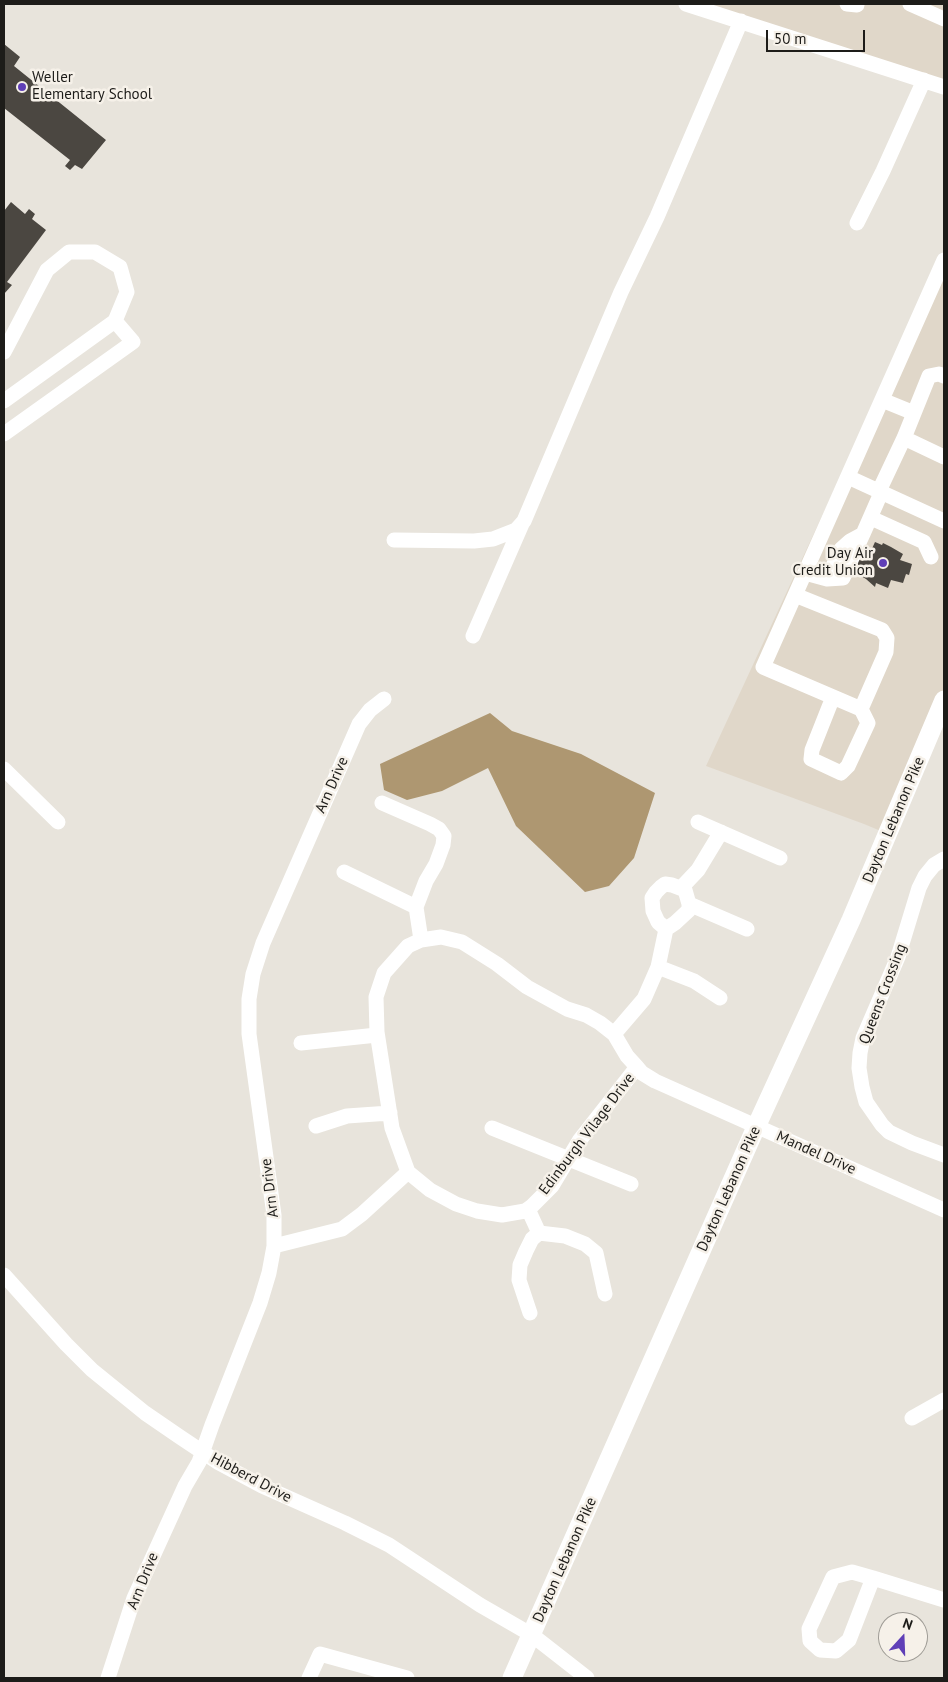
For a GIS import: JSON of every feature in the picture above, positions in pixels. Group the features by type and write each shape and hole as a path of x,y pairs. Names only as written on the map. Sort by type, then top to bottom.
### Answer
{"main road":[{"name":"Dayton Lebanon Pike","path":"512,1678 756,1127 851,920 944,700"}],"street":[{"path":"686,4 944,87"},
{"path":"847,4 858,4"},
{"path":"910,4 944,19"},
{"path":"473,636 621,292 661,208 741,22"},
{"path":"856,223 883,171 924,80"},
{"path":"4,352 47,270 69,252 95,252 120,267 127,292 115,321 4,401"},
{"path":"834,697 812,750 811,759 841,773 848,766 868,723 861,709 834,697 763,667 882,400 938,290 944,260"},
{"path":"4,434 133,342 115,321"},
{"path":"805,573 828,579 843,578 871,518 929,376 939,374 944,376"},
{"path":"882,400 914,413"},
{"path":"904,438 944,457"},
{"path":"848,477 944,521"},
{"path":"871,518 924,542 931,557"},
{"path":"394,540 474,541 493,539 509,534 523,522"},
{"path":"828,579 842,549 850,540 862,534"},
{"path":"795,595 882,630 888,638 886,652 861,709"},
{"name":"Arn Drive","path":"108,1678 134,1598 186,1486 200,1462 212,1425 260,1303 269,1273 274,1246 274,1215 249,1034 249,999 254,974 263,943 359,724 370,710 384,699"},
{"path":"4,770 58,822"},
{"path":"274,1246 342,1229 362,1214 408,1172 392,1128 377,1035 376,997 384,973 408,946 422,940 416,907 426,881 440,854 444,836 439,829 430,824 382,803"},
{"path":"698,822 780,858"},
{"path":"681,888 698,870 722,832"},
{"name":"Queens Crossing","path":"944,859 925,876 919,888 898,957 863,1038 859,1068 866,1102 882,1125 889,1132 944,1155"},
{"path":"344,872 416,907"},
{"path":"614,1034 644,998 658,967 666,929 689,910 685,890 666,884 652,898 653,911 658,922 666,929"},
{"path":"689,904 747,929"},
{"name":"Mandel Drive","path":"422,940 441,936 462,942 497,964 527,988 567,1009 586,1015 598,1022 614,1034 627,1056 642,1073 655,1081 944,1210"},
{"path":"658,967 694,981 720,998"},
{"path":"301,1042 377,1035"},
{"name":"Edinburgh Vilage Drive","path":"408,1172 430,1190 456,1204 477,1212 502,1215 525,1211 552,1186 585,1133 637,1067"},
{"path":"316,1126 347,1116 390,1113"},
{"path":"492,1128 631,1184"},
{"path":"528,1209 539,1233"},
{"path":"530,1313 519,1280 520,1265 532,1239 539,1233 565,1236 586,1244 596,1253 605,1294"},
{"name":"Hibberd Drive","path":"4,1275 92,1370 145,1413 219,1463 262,1486 389,1545 480,1605 532,1635 586,1678"},
{"path":"912,1418 944,1400"},
{"path":"873,1578 849,1640 836,1651 820,1650 810,1642 809,1629 833,1577 852,1572 873,1578 944,1600"},
{"path":"309,1678 320,1654 407,1678"}],"shaded area":[{"path":"683,4 944,4 944,90"},
{"path":"944,253 944,704 888,834 706,766"},
{"path":"490,713 512,731 581,754 655,793 634,858 609,886 585,892 516,826 488,768 442,791 407,800 384,790 380,764"}],"building":[{"name":"Weller Elementary School","path":"4,44 20,57 14,66 106,140 82,169 75,165 70,170 65,166 70,160 4,108"},
{"path":"11,202 25,214 29,209 35,214 32,219 46,230 7,282 12,285 4,294 4,211"},
{"path":"875,542 882,545 883,543 903,554 900,560 912,564 909,575 906,574 903,583 891,580 888,588 876,583 875,587 861,576 862,573 841,568 844,556 863,561 870,553"}],"place":[{"name":"Weller Elementary School","path":"22,87"},
{"name":"Day Air Credit Union","path":"883,563"}]}
